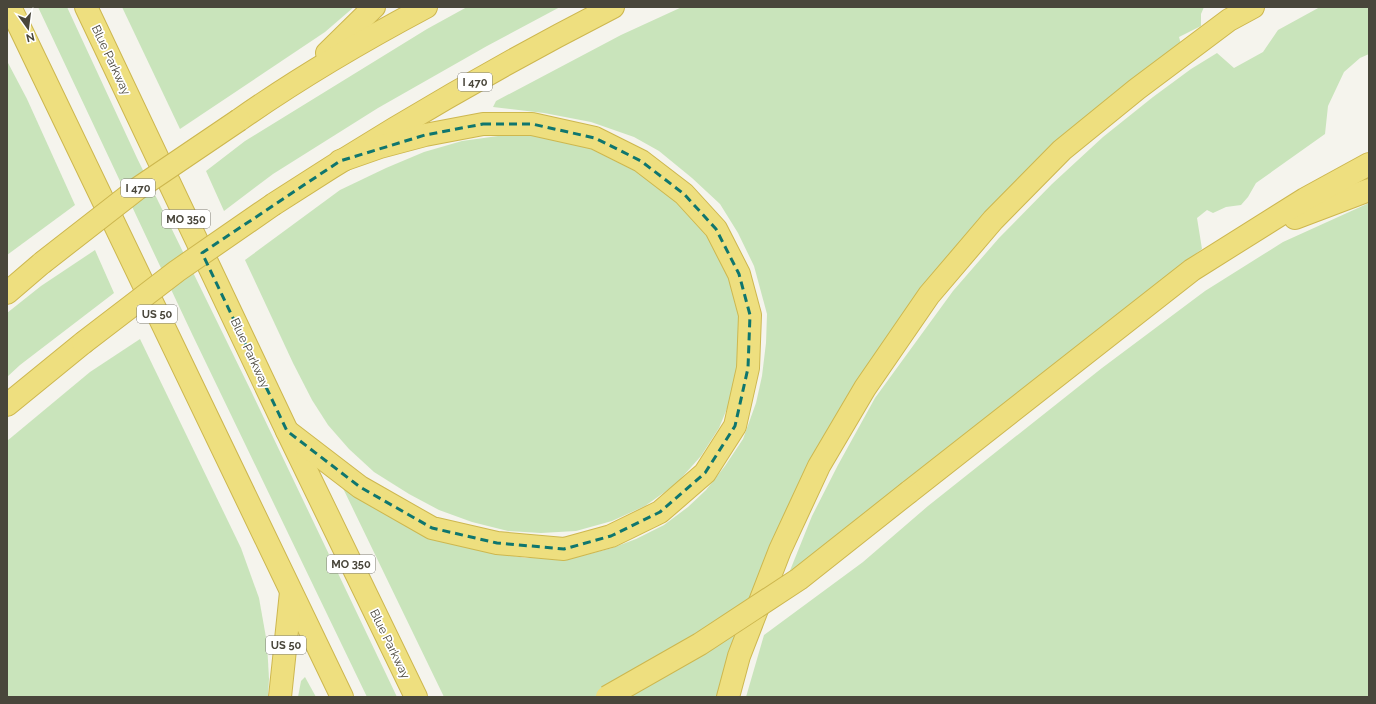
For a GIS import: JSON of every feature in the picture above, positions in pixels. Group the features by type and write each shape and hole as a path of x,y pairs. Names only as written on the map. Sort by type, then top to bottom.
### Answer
{"highway":[{"name":"US 50","path":"10,7 291,592 280,697"},
{"name":"Blue Parkway","path":"86,7 287,431 416,697"},
{"path":"295,82 374,7"},
{"name":"I 470","path":"7,293 42,263 137,189 238,120 295,82 348,50 426,7"},
{"name":"I 470","path":"7,406 176,271 274,204 340,161 452,94 613,7"},
{"path":"728,697 739,656 780,550 819,466 865,388 929,295 993,220 1062,150 1137,89 1229,20 1253,7"},
{"path":"7,22 24,36"},
{"path":"287,431 360,487 432,528 497,543 564,549 611,536 660,512 705,472 735,426 748,368 750,315 739,274 716,229 684,194 634,157 595,138 532,124 483,124 425,135 380,147 340,161"},
{"path":"607,697 700,644 799,579 1192,270 1305,199 1369,164"},
{"path":"1238,241 1322,207 1369,190"},
{"path":"291,592 342,697"}],"highlighted area":[{"path":"483,124 532,124 595,138 641,161 684,194 716,229 739,274 750,315 748,368 735,426 705,473 660,512 611,536 564,549 497,543 432,528 360,487 287,431 202,253 340,161 425,135"}],"green space":[{"path":"38,7 67,7 137,158 252,393 397,697 367,697 193,336"},
{"path":"122,7 354,7 325,32 180,129"},
{"path":"467,7 560,7 487,46 378,108 273,174 224,211 206,171 245,141 427,29"},
{"path":"682,7 1204,7 1201,14 1201,26 1179,37 1181,44 891,332 717,697 444,697 339,480 491,552 526,558 555,558 585,555 612,548 636,539 664,525 688,507 706,490 725,466 743,439 756,403 762,376 766,343 767,314 754,266 738,233 720,204 692,178 659,151 634,137 591,122 544,113 493,107 496,101 621,35"},
{"path":"1320,7 1369,7 1369,54 1360,58 1344,72 1328,106 1325,134 1256,183 1248,197 1241,205 1226,207 1213,213 1207,210 1197,218 1202,249 821,550 789,573 812,516 875,398 953,291 999,238 1052,184 1103,137 1191,69 1217,53 1234,68 1263,52 1278,30"},
{"path":"7,61 27,99 75,205 7,255"},
{"path":"531,135 561,139 592,148 629,163 698,216 726,260 741,313 737,369 731,399 719,428 701,456 676,484 645,506 612,521 576,531 541,533 508,531 472,522 439,510 409,494 374,472 349,449 328,425 312,400 245,260 340,190 386,168 424,152 462,141 498,136"},
{"path":"1369,203 1369,697 746,697 764,635 863,562 928,506 1102,368 1205,291 1283,242"},
{"path":"95,250 114,293 20,365 7,377 7,313 41,286"},
{"path":"140,339 241,548 259,598 267,643 269,679 268,697 7,697 7,441 90,372"},
{"path":"305,677 316,697 298,697 301,681"}]}
